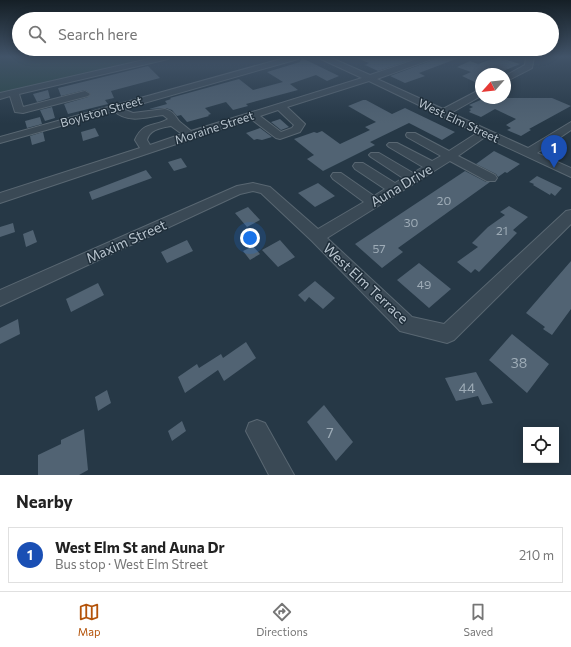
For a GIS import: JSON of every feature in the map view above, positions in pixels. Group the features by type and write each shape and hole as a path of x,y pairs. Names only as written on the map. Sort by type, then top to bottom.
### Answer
{"street":[{"path":"0,96 70,79"},
{"name":"Boylston Street","path":"0,140 214,79"},
{"name":"Moraine Street","path":"0,198 188,135 366,79"},
{"name":"West Elm Street","path":"372,79 571,173"},
{"path":"137,91 144,99"},
{"path":"14,93 19,110 85,94"},
{"path":"444,113 475,95"},
{"path":"252,115 280,136 296,130 300,124 279,106"},
{"path":"115,107 124,114 134,118 165,112 173,118 173,122 182,128 188,135"},
{"path":"146,150 141,140 142,135 148,130 173,122"},
{"path":"529,153 571,125"},
{"name":"Auna Drive","path":"317,237 477,139 484,132"},
{"path":"411,135 491,178"},
{"path":"393,145 431,166"},
{"path":"375,155 412,178"},
{"path":"359,166 394,189"},
{"path":"337,176 373,202"},
{"name":"West Elm Terrace","path":"253,187 265,190 317,237 407,325 447,334 571,214"},
{"name":"Maxim Street","path":"0,298 237,190 253,187"},
{"path":"257,431 282,475"}],"green space":[{"path":"0,79 59,79 0,93"}],"building":[{"path":"94,79 156,79 111,91 114,98 105,100 108,104 68,114 64,104 88,97 91,94 85,90 61,96 58,88"},
{"path":"238,79 253,90 283,82 278,79 304,79 290,84 298,90 246,104 248,106 233,110 226,102 205,108 211,114 208,115 209,116 187,122 181,115 177,116 172,110 166,108 149,109 167,104 165,101 171,99 170,98"},
{"path":"397,79 416,79 405,83"},
{"path":"48,90 50,98 37,102 33,94"},
{"path":"511,98 552,98 571,106 529,129 531,130 521,136 507,130 511,128 506,125 516,119 495,109 481,117 469,112 471,110 469,109 473,107 469,105 475,102 475,104 511,104"},
{"path":"366,100 392,114 405,108 455,132 442,140 409,123 370,142 375,145 323,171 307,159 314,155 294,139 314,132 317,133 322,131 340,144 370,130 365,127 376,122 348,106"},
{"path":"52,107 55,118 45,121 40,110"},
{"path":"40,117 42,124 27,128 25,121"},
{"path":"280,119 289,127 281,130 271,122"},
{"path":"95,128 99,136 83,141 81,132"},
{"path":"260,128 272,137 262,140 254,140 246,133"},
{"path":"43,132 45,141 32,145 30,136"},
{"path":"494,151 520,164 498,177 496,174 476,164"},
{"path":"181,158 187,167 174,171 168,162"},
{"path":"146,170 152,178 92,200 89,192"},
{"path":"465,171 486,182 490,182 398,248 403,252 382,268 355,244"},
{"path":"537,176 562,188 555,196 551,193 550,195 529,182"},
{"path":"318,183 335,196 315,207 298,193"},
{"path":"509,206 528,217 513,230 517,233 479,272 475,269 471,273 457,262 478,247 472,243 488,227 505,215 500,212"},
{"path":"248,207 260,220 247,227 235,213"},
{"path":"13,223 15,232 0,237 0,227"},
{"path":"33,230 37,242 26,247 23,234"},
{"path":"187,240 193,251 167,263 161,252"},
{"path":"280,240 295,257 278,267 262,250"},
{"path":"253,246 260,254 250,260 243,251"},
{"path":"571,261 571,309 552,335 543,329 545,327 526,313"},
{"path":"419,263 451,289 429,308 397,280"},
{"path":"315,281 335,298 323,309 309,297 305,302 298,295"},
{"path":"98,283 104,295 71,312 66,299"},
{"path":"18,319 20,334 0,344 0,328"},
{"path":"512,334 549,364 527,393 489,360"},
{"path":"246,342 256,358 224,381 218,370 185,393 178,377 197,364 199,368 221,354 223,358"},
{"path":"476,372 493,403 482,405 478,396 456,401 445,378"},
{"path":"107,390 111,403 98,411 95,397"},
{"path":"324,405 353,442 336,461 307,422"},
{"path":"182,421 186,431 172,441 168,431"},
{"path":"84,429 88,470 79,475 38,475 38,455 61,444 61,440"}],"place":[{"name":"West Elm St and Auna Dr","path":"554,168"}]}
